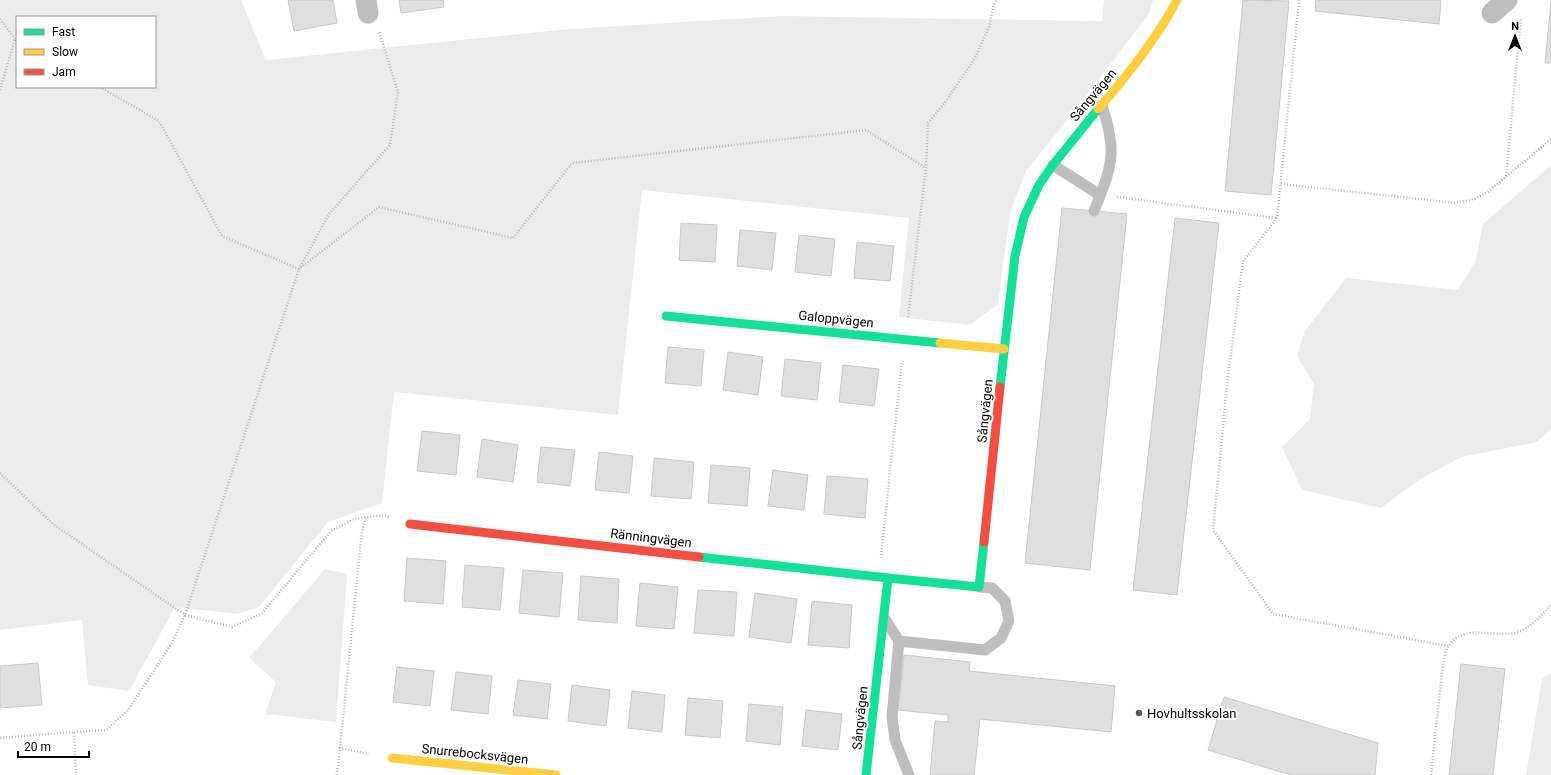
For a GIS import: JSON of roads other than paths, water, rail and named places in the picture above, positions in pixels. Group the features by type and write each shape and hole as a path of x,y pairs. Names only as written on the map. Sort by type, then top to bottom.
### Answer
{"street":[{"name":"Sångvägen","path":"979,586 986,537 1004,349 1020,232 1029,205 1054,165 1072,140 1138,62 1168,17 1177,0"},
{"name":"Galoppvägen","path":"666,316 1004,349"},
{"name":"Ränningvägen","path":"410,524 888,578"},
{"name":"Sångvägen","path":"866,775 888,578"},
{"path":"888,578 979,586"},
{"name":"Snurrebocksvägen","path":"392,758 556,775"}],"lane":[{"path":"1094,211 1109,169 1111,149 1110,138 1102,105"},
{"path":"1054,165 1100,195"},
{"path":"899,641 985,650 1002,638 1009,621 1005,601 992,588 979,586"},
{"path":"884,618 899,641 892,716 895,740 909,775"}],"place":[{"name":"Hovhultsskolan","path":"1139,713"}]}
